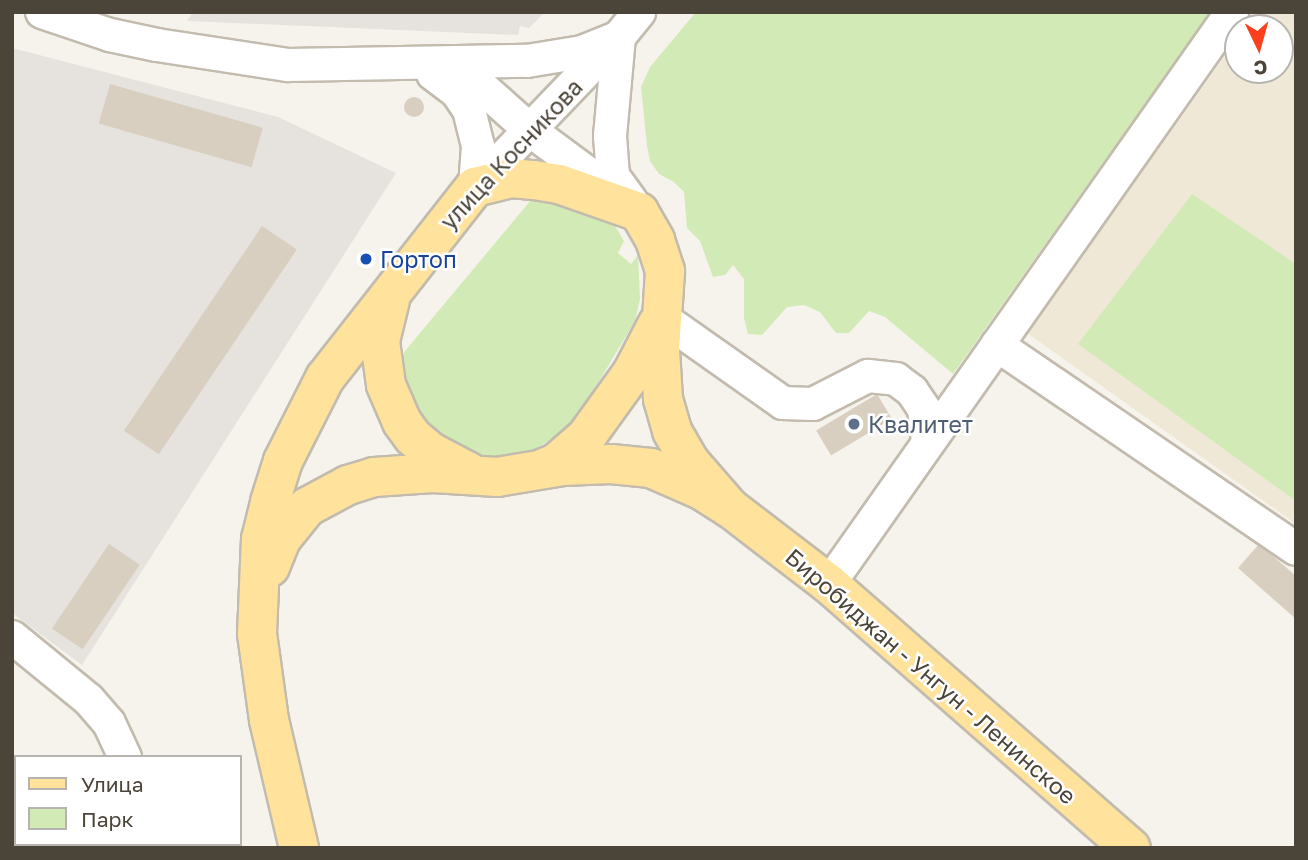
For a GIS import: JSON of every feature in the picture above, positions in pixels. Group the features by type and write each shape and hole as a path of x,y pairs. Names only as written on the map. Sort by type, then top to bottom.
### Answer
{"main road":[{"path":"475,187 510,178 534,180 559,184 639,212 655,240 665,271 661,317 661,379 672,431 690,462 730,508"},
{"name":"улица Косникова","path":"299,848 269,720 257,634 261,539 283,461 325,378 475,187"},
{"path":"395,288 380,341 386,385 402,422 413,437 431,452 447,463 481,477"},
{"path":"535,472 556,463 586,437 632,373 661,317"},
{"path":"257,634 271,565 282,537 307,508 348,485 374,477 433,473 481,477 611,464 652,468 674,476 730,508"},
{"name":"Биробиджан - Унгун - Ленинское","path":"730,508 829,584 1130,848"}],"street":[{"path":"42,12 110,35 248,61 288,65 550,59 582,52 620,37 610,136 614,176 639,212"},
{"name":"улица Косникова","path":"475,187 620,37 639,12"},
{"path":"829,584 1232,12"},
{"path":"418,63 485,90 531,131 639,212"},
{"path":"418,63 457,92 469,110 478,146 475,187"},
{"path":"661,317 774,398 793,405 813,404 868,376 896,379 912,391 924,409 928,443"},
{"path":"997,345 1296,549"},
{"path":"12,636 89,700 109,723 124,755"}],"shaded area":[{"path":"193,12 545,12 529,28 520,26 518,35 187,21"},
{"path":"1296,12 1296,524 1027,333 1224,58 1224,84 1294,84 1294,14 1255,14"},
{"path":"12,48 278,117 396,173 82,665 12,613"}],"green space":[{"path":"696,12 1210,12 953,374 885,317 869,311 849,333 836,333 820,312 804,305 787,307 762,335 748,334 744,318 744,279 733,265 725,275 713,277 700,241 687,228 684,192 674,182 659,174 650,161 647,146 641,87 650,67"},
{"path":"541,188 609,216 624,241 618,253 631,264 638,255 640,299 635,321 582,410 559,433 536,449 513,459 486,462 425,432 404,389 400,361 405,351"},
{"path":"1192,194 1296,264 1296,501 1078,344"}],"building":[{"path":"110,84 263,128 252,167 99,123"},
{"path":"414,97 421,100 424,107 421,114 414,117 407,114 404,107 407,100"},
{"path":"262,226 297,249 159,454 124,431"},
{"name":"Квалитет","path":"877,394 892,419 831,455 816,431"},
{"path":"109,544 140,565 83,649 52,629"},
{"path":"1259,544 1296,576 1296,619 1238,568"}],"place":[{"name":"Гортоп","path":"366,259"},
{"name":"Квалитет","path":"854,424"}]}
